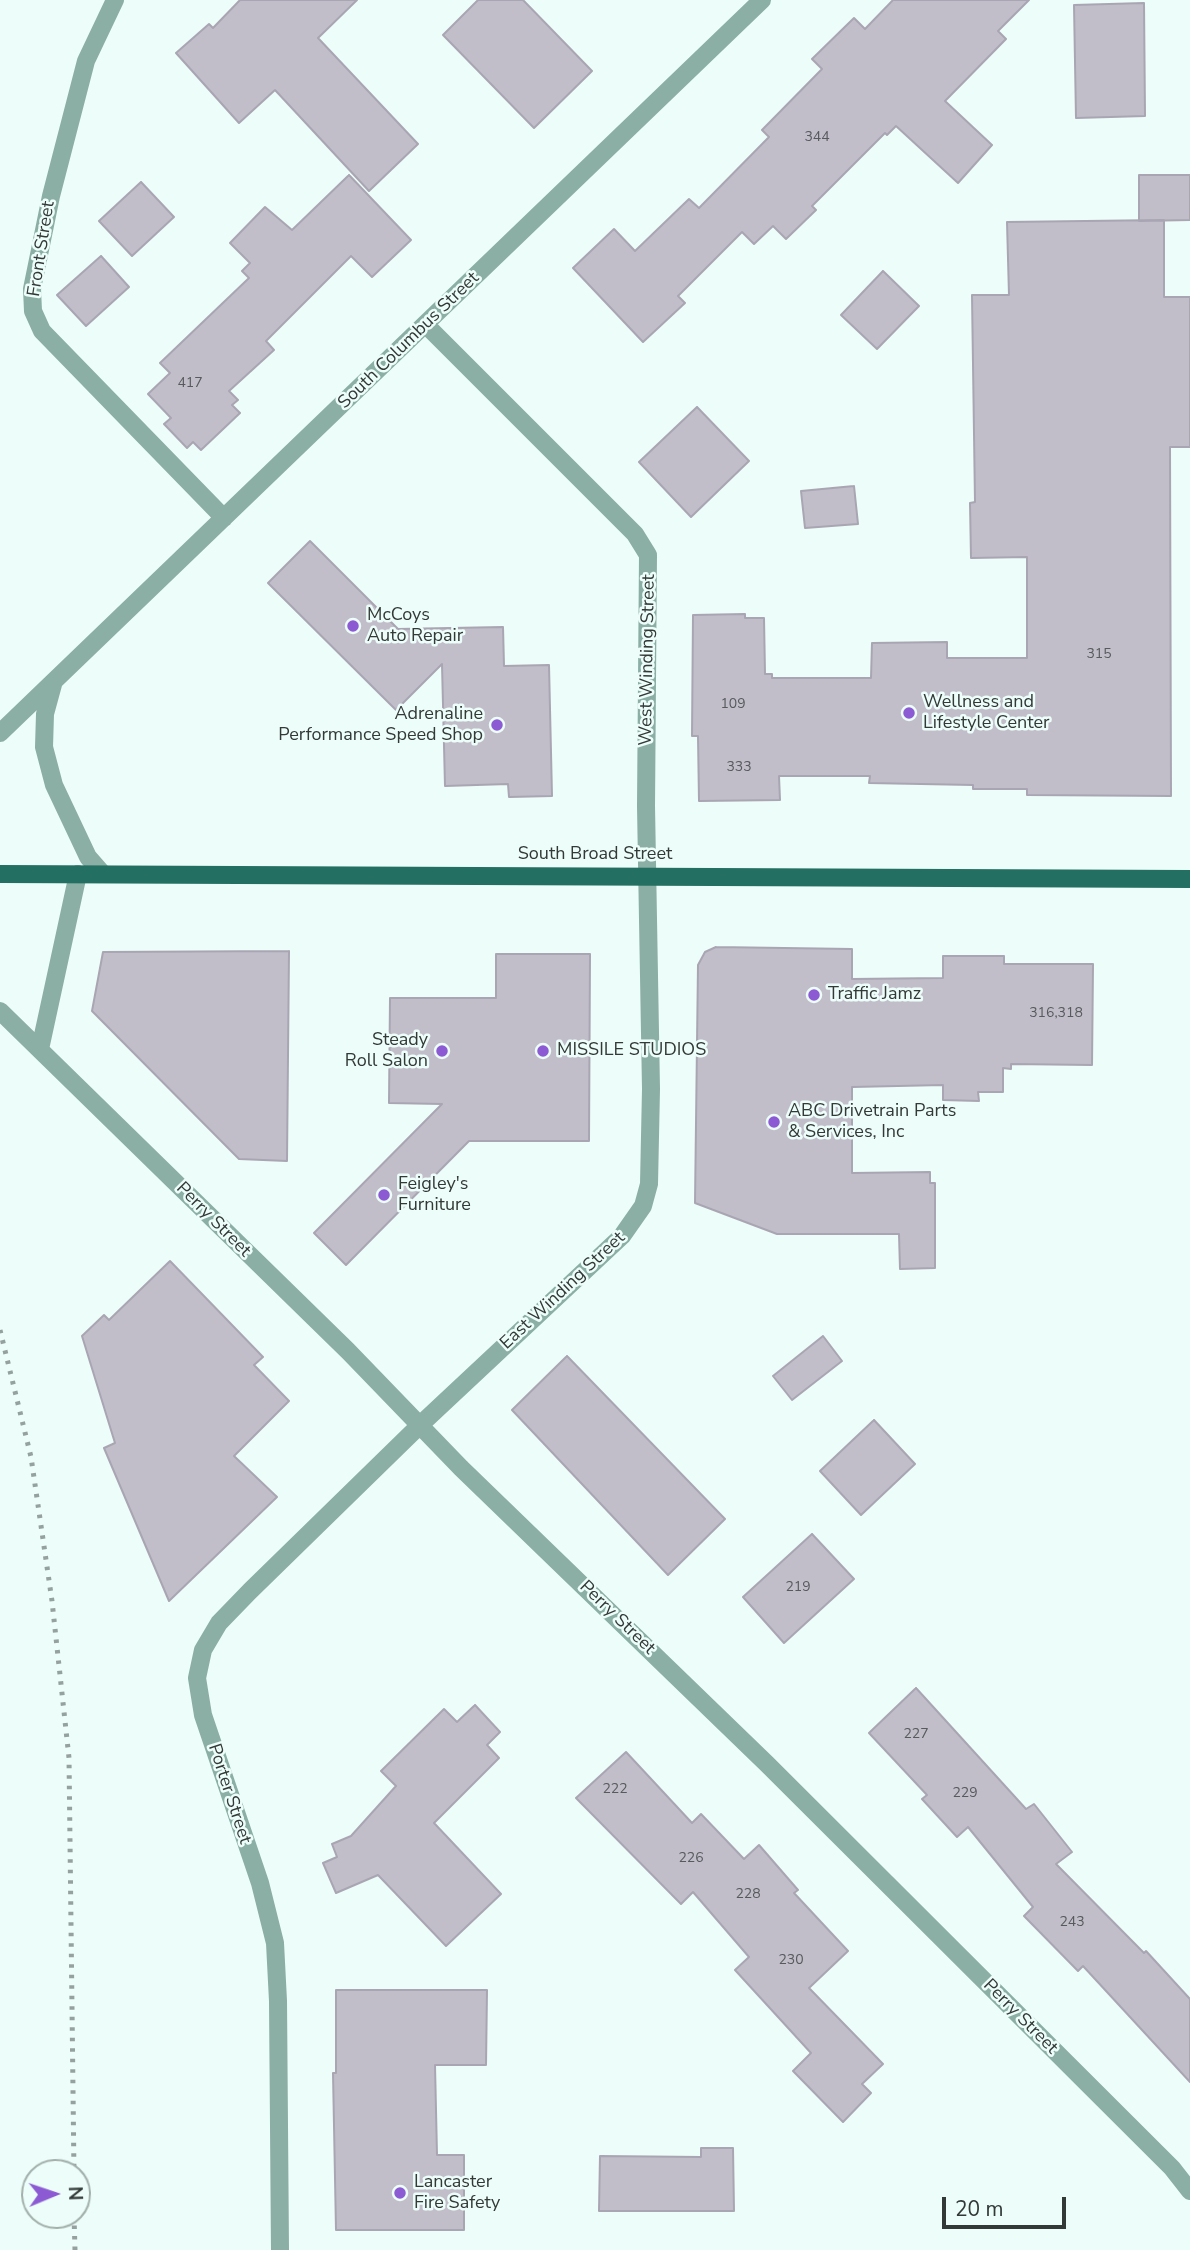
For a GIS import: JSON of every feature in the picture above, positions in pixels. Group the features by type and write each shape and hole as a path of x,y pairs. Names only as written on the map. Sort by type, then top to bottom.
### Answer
{"main road":[{"name":"South Broad Street","path":"0,873 1190,879"}],"street":[{"name":"Front Street","path":"115,0 86,61 51,196 32,289 33,311 42,331 224,519"},
{"name":"South Columbus Street","path":"0,733 761,0"},
{"name":"West Winding Street","path":"426,325 635,534 648,555 648,876"},
{"path":"54,681 45,714 44,747 54,785 88,857 102,873"},
{"path":"40,1049 78,874"},
{"name":"East Winding Street","path":"420,1425 605,1253 633,1224 643,1206 649,1184 651,1128 648,876"},
{"name":"Perry Street","path":"0,1011 786,1783 1172,2168 1190,2192"},
{"name":"Porter Street","path":"280,2250 275,1943 260,1882 203,1715 197,1678 203,1650 219,1623 420,1425"}],"building":[{"path":"240,0 357,0 318,38 418,144 369,191 275,90 239,123 176,53 209,24 213,28"},
{"path":"478,0 523,0 592,71 534,128 443,35"},
{"path":"893,0 1029,0 998,31 1006,39 945,101 992,145 958,183 896,126 887,135 885,133 812,206 816,210 786,239 773,226 754,244 742,232 678,296 685,303 643,342 573,268 614,229 635,251 689,199 699,208 769,137 762,130 822,69 812,59 854,18 865,29"},
{"path":"1144,3 1145,116 1076,118 1074,5"},
{"path":"349,175 411,240 372,277 351,256 266,341 274,350 229,391 238,400 232,405 240,413 201,450 193,442 187,448 164,424 171,418 148,394 170,373 160,363 249,278 242,271 250,263 230,243 265,207 292,230"},
{"path":"1139,175 1190,175 1190,220 1139,221"},
{"path":"141,182 174,217 132,256 99,221"},
{"path":"1164,220 1164,297 1190,297 1190,447 1170,447 1171,796 1027,795 1027,789 869,783 870,776 779,776 780,800 699,801 698,736 692,736 693,615 745,614 745,618 764,618 765,674 772,674 772,678 871,678 872,643 947,642 947,658 1027,658 1027,557 971,558 970,503 975,502 972,295 1009,295 1007,222"},
{"path":"101,256 129,287 86,326 57,295"},
{"path":"883,271 919,306 877,349 841,315"},
{"path":"697,407 749,461 691,517 639,462"},
{"path":"854,486 858,524 805,528 801,491"},
{"path":"310,541 398,629 503,627 504,666 549,665 552,796 509,797 508,784 445,786 442,664 396,710 268,583"},
{"path":"716,947 852,949 852,979 943,978 943,956 1004,956 1004,964 1093,964 1092,1065 1011,1064 1011,1069 1003,1068 1003,1092 978,1092 979,1101 943,1100 943,1085 852,1087 852,1173 930,1172 930,1183 935,1183 935,1268 900,1269 899,1234 777,1234 695,1203 698,965 705,952"},
{"path":"289,951 287,1161 239,1159 92,1011 103,952"},
{"path":"496,954 590,954 589,1141 469,1141 346,1265 314,1233 442,1104 389,1103 390,998 496,998"},
{"path":"170,1261 263,1357 254,1365 289,1401 234,1456 277,1497 169,1601 104,1448 115,1443 82,1336 104,1315 109,1320"},
{"path":"823,1336 842,1361 792,1400 773,1376"},
{"path":"567,1356 725,1519 668,1575 512,1410"},
{"path":"874,1420 915,1464 861,1515 820,1471"},
{"path":"812,1534 854,1579 784,1643 743,1597"},
{"path":"916,1688 1026,1809 1034,1804 1072,1852 1056,1864 1144,1953 1146,1951 1190,1999 1190,2082 1083,1966 1078,1971 1024,1916 1033,1907 968,1827 957,1837 922,1799 927,1795 869,1733"},
{"path":"475,1705 500,1732 487,1745 499,1758 434,1823 501,1894 446,1946 378,1875 336,1893 323,1863 337,1857 332,1844 351,1836 396,1786 381,1771 444,1709 457,1722"},
{"path":"626,1752 692,1823 701,1814 744,1859 759,1845 798,1890 794,1893 848,1951 809,1988 883,2064 862,2084 871,2093 843,2122 793,2071 811,2053 735,1970 749,1957 693,1892 681,1904 576,1798"},
{"path":"336,1990 487,1990 486,2065 435,2065 437,2155 464,2155 464,2230 336,2230 333,2073 336,2073"},
{"path":"701,2148 733,2148 734,2211 599,2211 600,2156 701,2157"}],"railway":[{"path":"0,1330 31,1457 52,1601 69,1758 74,2159"},
{"path":"74,2229 75,2250"}],"place":[{"name":"McCoys Auto Repair","path":"353,626"},
{"name":"Wellness and Lifestyle Center","path":"909,713"},
{"name":"Adrenaline Performance Speed Shop","path":"497,725"},
{"name":"Traffic Jamz","path":"814,995"},
{"name":"Steady Roll Salon","path":"442,1051"},
{"name":"MISSILE STUDIOS","path":"543,1051"},
{"name":"ABC Drivetrain Parts & Services, Inc","path":"774,1122"},
{"name":"Feigley's Furniture","path":"384,1195"},
{"name":"Lancaster Fire Safety","path":"400,2193"}]}
